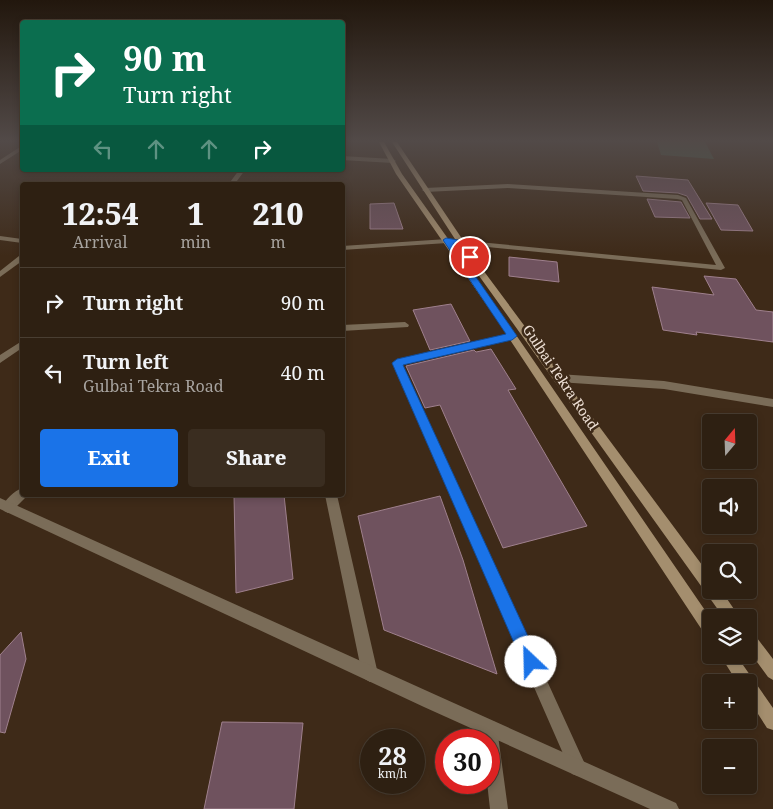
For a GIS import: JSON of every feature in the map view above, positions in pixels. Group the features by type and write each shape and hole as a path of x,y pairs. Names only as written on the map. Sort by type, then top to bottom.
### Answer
{"main road":[{"name":"Gulbai Tekra Road","path":"403,180 512,336 702,618"},
{"name":"Gulbai Tekra Road","path":"418,180 480,271 702,575"},
{"path":"757,650 773,672"},
{"path":"757,699 773,722"}],"street":[{"path":"345,248 446,240 720,268 684,199 678,197 508,186 425,190"},
{"path":"0,238 20,241"},
{"path":"0,275 20,260"},
{"path":"345,328 404,325"},
{"path":"512,336 397,363 578,768"},
{"path":"0,360 20,345"},
{"path":"558,378 664,385 773,402"},
{"path":"4,505 20,494"},
{"path":"330,497 370,674"},
{"path":"4,505 370,674 670,809"},
{"path":"489,728 499,809"}],"building":[{"path":"638,180 688,180 712,219 700,219 687,196 678,193 643,191"},
{"path":"647,199 681,202 690,218 655,217"},
{"path":"394,203 403,229 370,229 370,204"},
{"path":"706,203 738,205 753,231 721,230"},
{"path":"509,257 557,262 559,282 509,276"},
{"path":"704,276 736,279 756,310 773,312 773,342 696,332 697,335 663,330 652,287 714,295"},
{"path":"451,304 470,341 430,350 413,310"},
{"path":"491,349 516,389 508,390 587,526 503,548 440,405 425,408 406,366 474,350 476,352"},
{"path":"440,496 463,560 497,674 384,630 358,516"},
{"path":"234,497 284,497 293,579 236,593"},
{"path":"21,632 26,659 5,733 0,732 0,655"},
{"path":"222,722 303,723 294,809 204,809"}],"route":[{"path":"470,257 461,242 446,240 512,336 397,363 531,662"}]}
